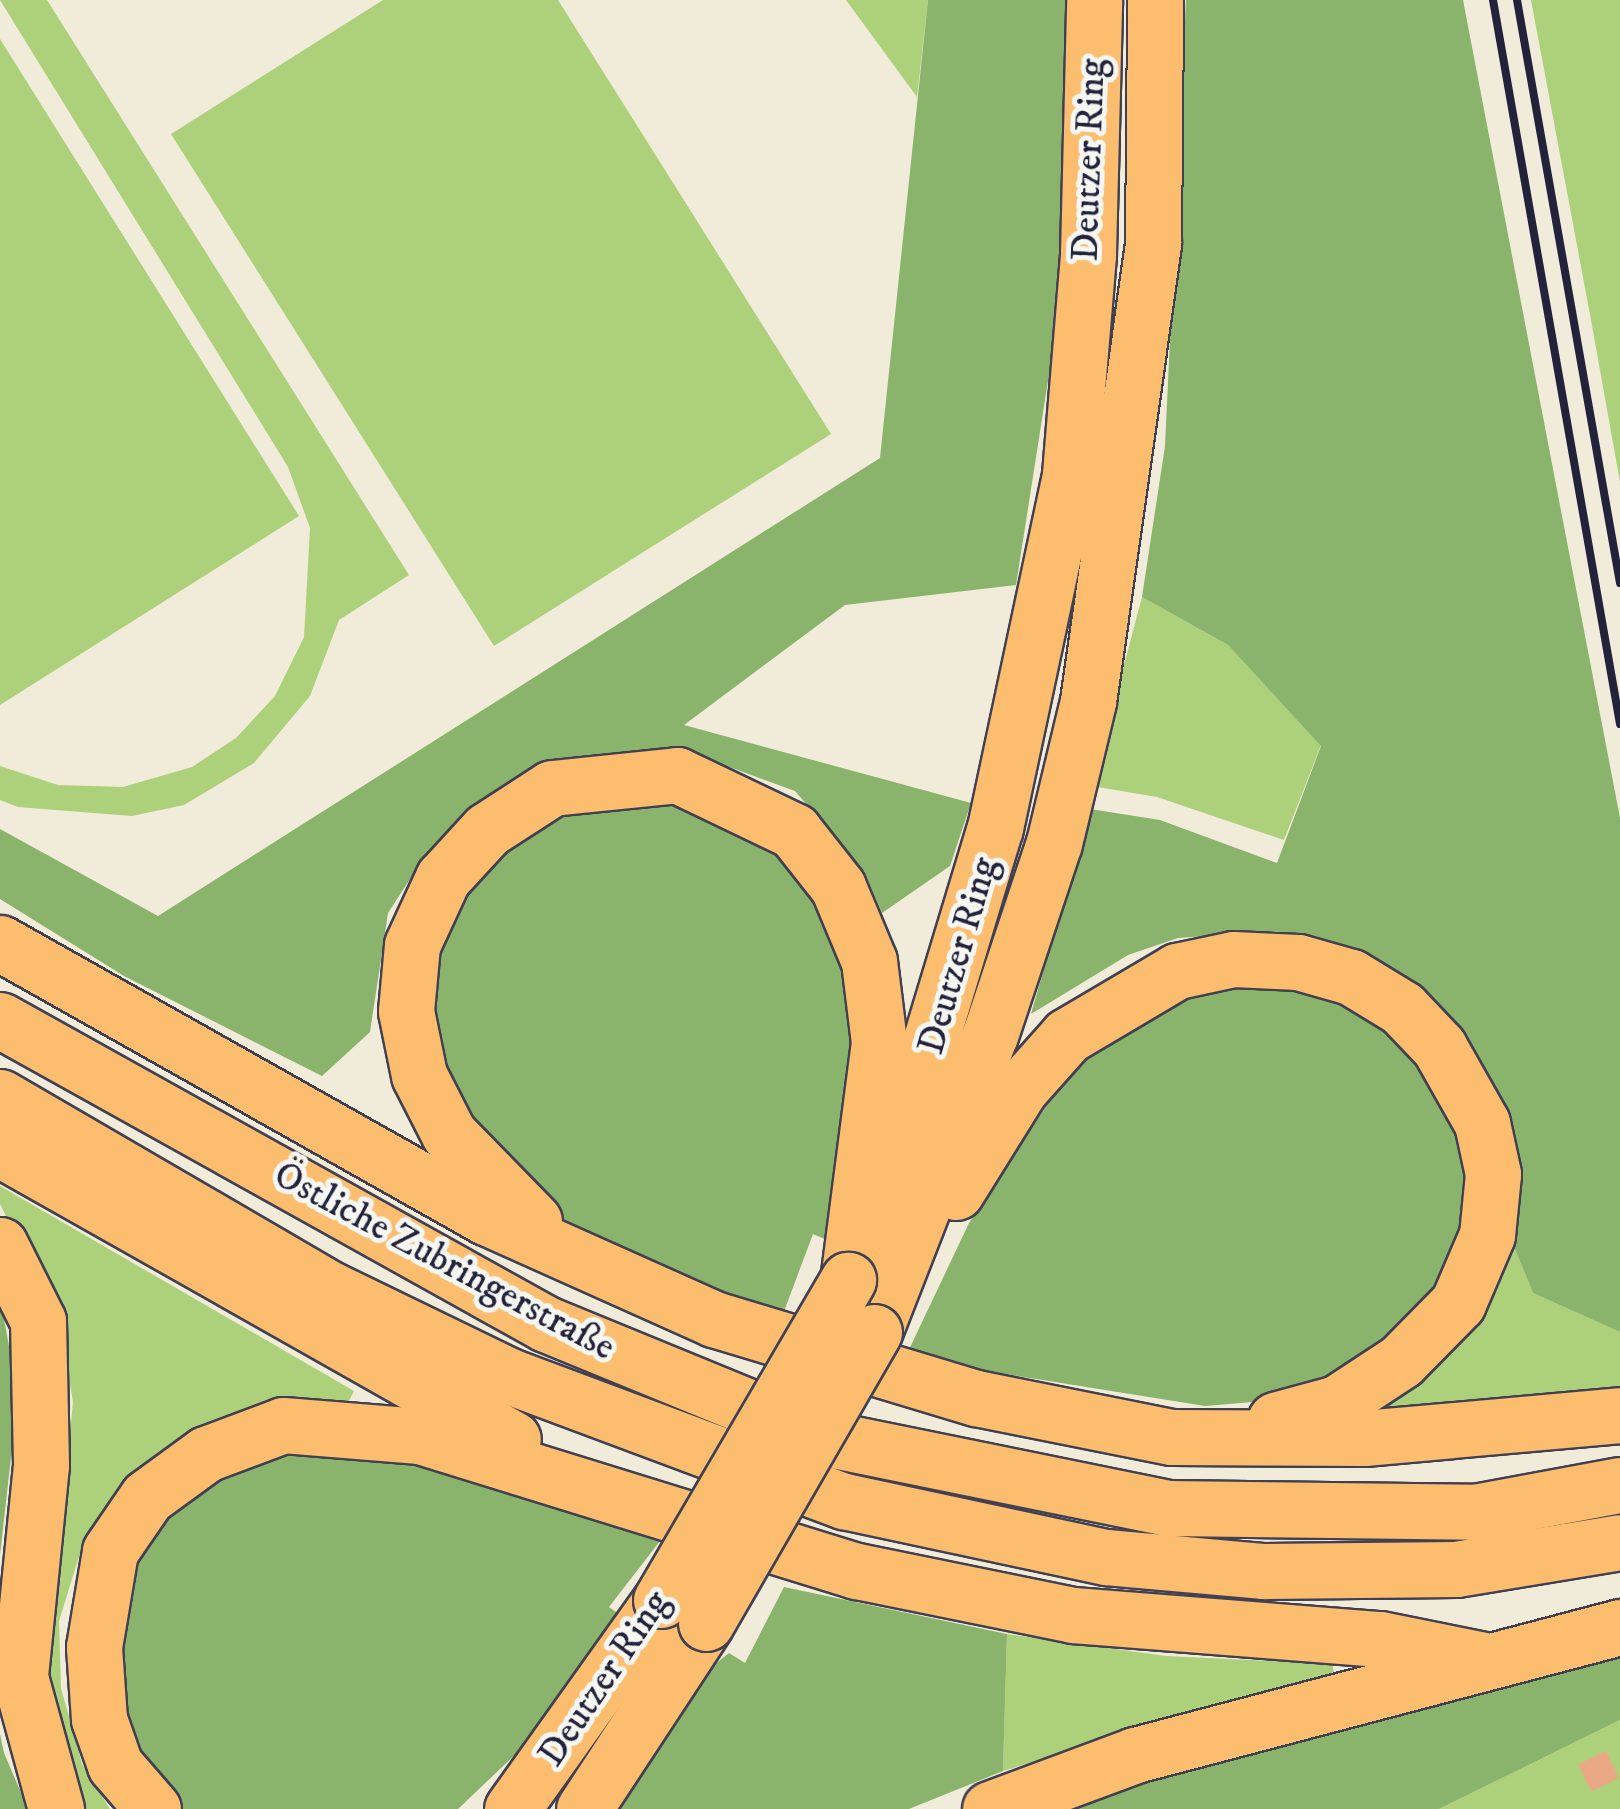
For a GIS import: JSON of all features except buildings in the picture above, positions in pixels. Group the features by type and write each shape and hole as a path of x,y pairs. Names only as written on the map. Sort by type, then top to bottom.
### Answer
{"highway":[{"name":"Deutzer Ring","path":"879,1280 896,1177 1020,727 1070,474 1088,254 1094,0"},
{"name":"Deutzer Ring","path":"584,1809 683,1612 879,1280 1054,844 1078,741 1126,477 1153,244 1156,0"},
{"path":"596,1267 495,1186 449,1134 419,1075 406,1011 412,944 444,878 504,819 552,788 677,775 794,831 838,887 869,961 879,1042 879,1280"},
{"path":"0,943 486,1217 714,1319 958,1393 1172,1437 1364,1438 1620,1415"},
{"path":"879,1280 1020,1089 1067,1036 1120,998 1177,972 1249,960 1352,976 1402,1008 1465,1085 1493,1174 1487,1235 1458,1303 1402,1361 1337,1403 1172,1437"},
{"name":"Östliche Zubringerstraße","path":"0,1020 546,1324 824,1438 1167,1508 1474,1512 1620,1485"},
{"name":"Östliche Zubringerstraße","path":"0,1096 332,1290 509,1376 844,1502 1106,1556 1264,1571 1456,1569 1620,1542"},
{"path":"0,1149 424,1392 666,1518"},
{"path":"0,1245 38,1321 41,1465 20,1676 56,1809"},
{"path":"153,1809 115,1765 99,1719 98,1601 110,1551 147,1497 206,1454 283,1425 347,1424 420,1436 666,1518 857,1571 1073,1615 1380,1638 1484,1660"},
{"name":"Deutzer Ring","path":"500,1809 528,1791 683,1612"},
{"path":"990,1809 1135,1755 1620,1627"}],"green space":[{"path":"0,0 47,0 409,575 339,620 310,696 254,763 184,805 132,816 18,807 0,800 0,766 58,785 123,787 192,767 236,738 275,696 304,637 310,528 288,467"},
{"path":"383,0 558,0 831,434 494,646 171,134"},
{"path":"846,0 928,0 917,97"},
{"path":"928,0 1073,0 1068,253 1016,585 845,605 684,725 971,803 950,866 882,913 864,871 795,791 675,747 545,761 465,810 421,862 388,913 370,1032 322,1076 124,976 0,899 0,829 158,916 880,458"},
{"path":"1186,0 1463,0 1620,818 1620,1332 1533,1293 1509,1235 1512,1200 1336,946 1275,931 1178,938 1128,955 1031,1014 1090,809 1160,820 1277,863 1321,746 1228,645 1142,597 1165,446"},
{"path":"1531,0 1620,0 1620,482 1591,320"},
{"path":"0,39 299,516 0,705"},
{"path":"1142,597 1228,645 1321,745 1284,840 1157,797 1092,786"},
{"path":"600,800 685,803 778,851 822,911 844,972 857,1064 829,1241 813,1234 780,1322 578,1233 530,1199 443,1079 430,989 443,930 480,869 541,821"},
{"path":"1234,983 1347,1000 1422,1061 1461,1134 1467,1179 1461,1233 1434,1301 1335,1381 1264,1401 1205,1406 905,1358 969,1223 1083,1050 1127,1015"},
{"path":"0,1186 354,1391 349,1401 284,1402 119,1494 86,1534 59,1621 61,1688 82,1764 110,1809 78,1809 42,1712 73,1402 60,1325 0,1204"},
{"path":"1509,1235 1533,1293 1620,1332 1620,1398 1362,1417 1460,1344"},
{"path":"0,1297 18,1395 0,1555"},
{"path":"386,1446 521,1484 660,1541 609,1607 626,1619 541,1730 458,1809 178,1809 116,1713 116,1595 159,1519 201,1485 294,1447"},
{"path":"784,1587 1007,1634 1003,1771 909,1809 613,1809 709,1669 729,1653 745,1663"},
{"path":"1007,1634 1166,1656 1332,1664 1334,1672 1003,1771"},
{"path":"1620,1653 1620,1720 1439,1809 1031,1809"},
{"path":"1620,1720 1620,1809 1439,1809"},
{"path":"0,1734 4,1753 28,1809 0,1809"}],"railway":[{"path":"1493,0 1620,724"},
{"path":"1517,0 1620,583"}]}
